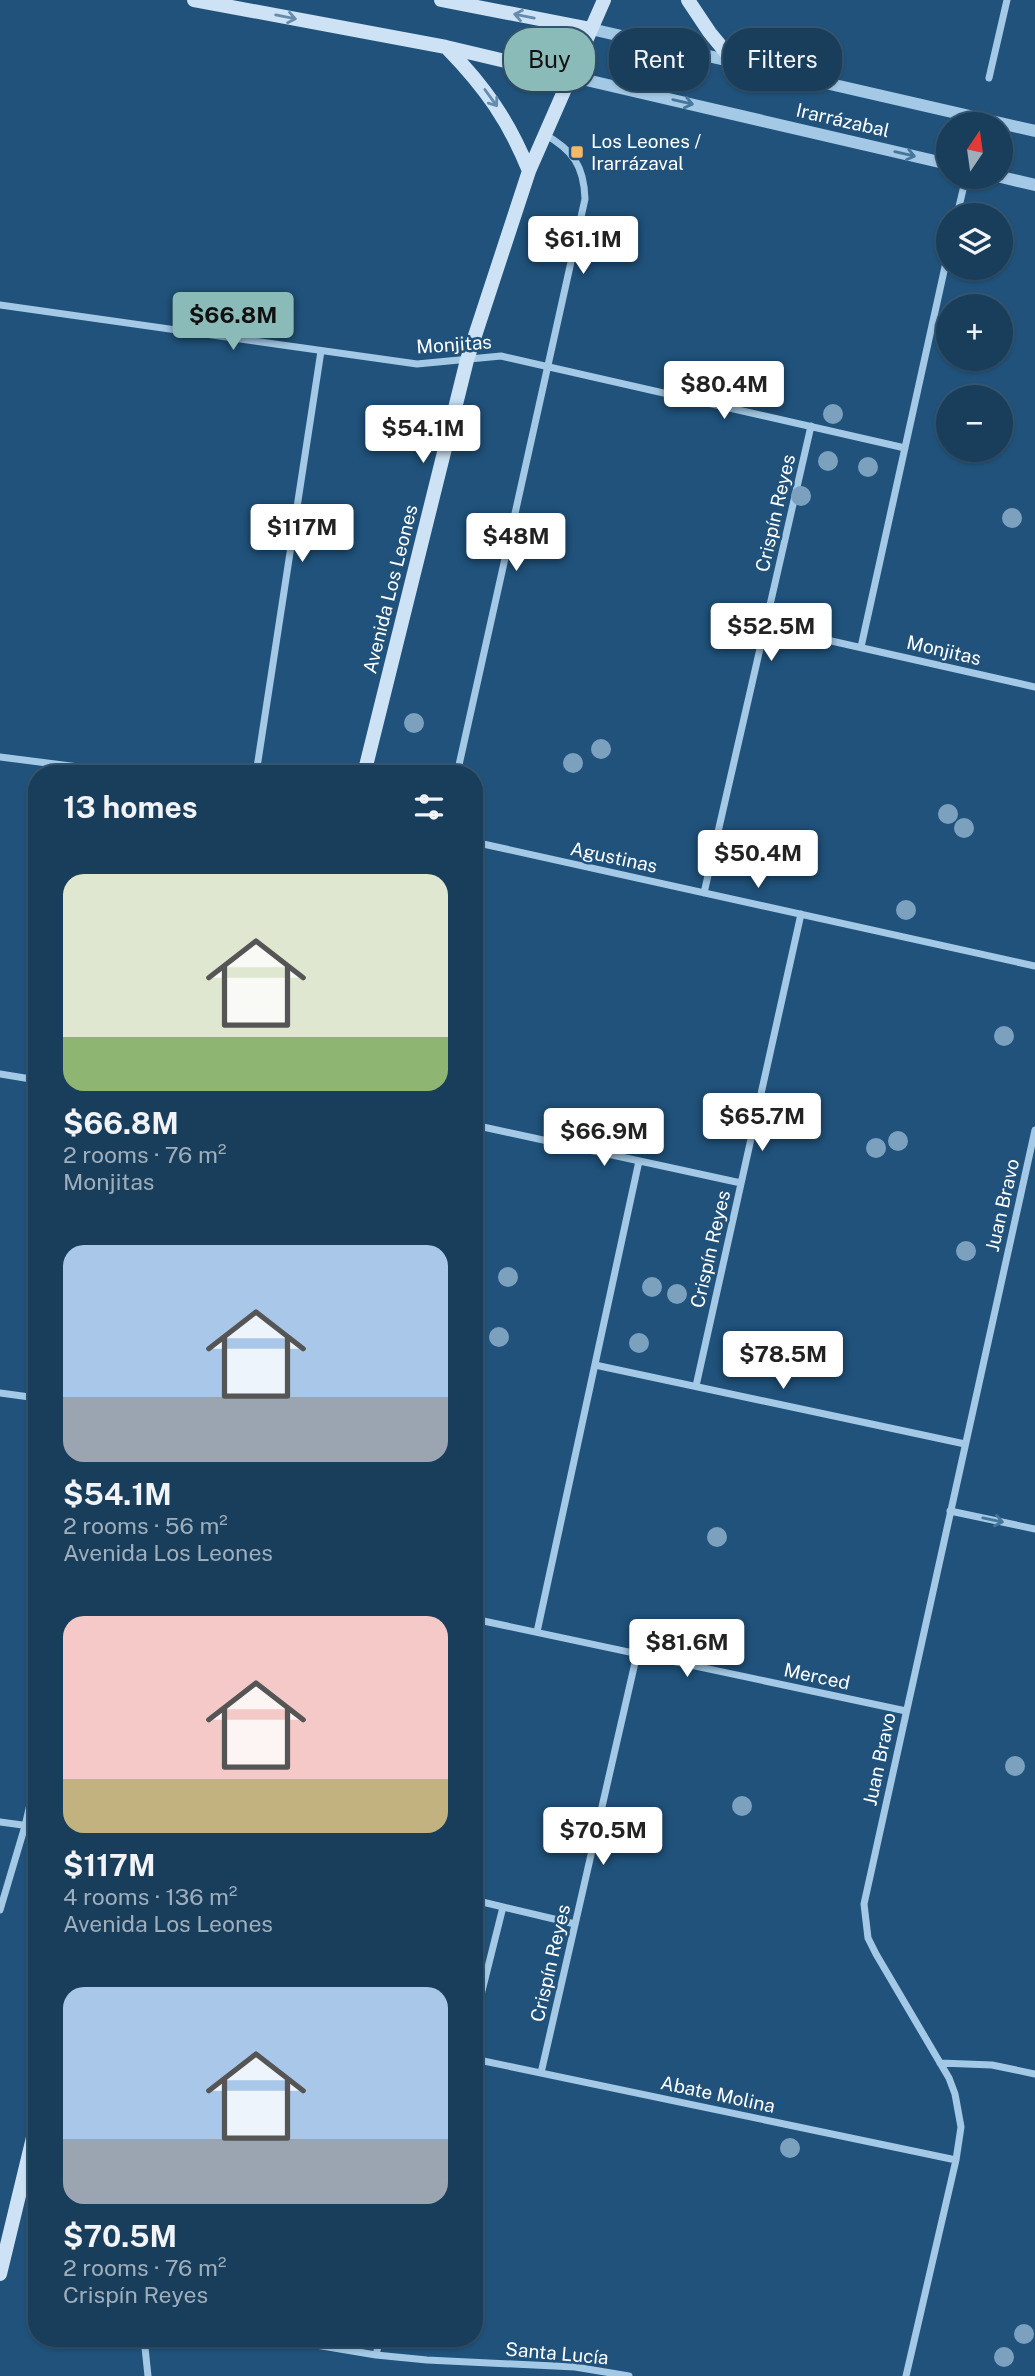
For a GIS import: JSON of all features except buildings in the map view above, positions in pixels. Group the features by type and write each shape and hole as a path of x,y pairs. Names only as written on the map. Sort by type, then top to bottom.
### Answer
{"main road":[{"name":"Irarrázabal","path":"194,0 504,60"},
{"name":"Irarrázabal","path":"442,0 586,28"},
{"name":"Avenida Los Leones","path":"591,28 604,0"},
{"path":"688,0 723,49"},
{"path":"446,47 474,76 498,107 516,138 529,171"},
{"name":"Avenida Los Leones","path":"366,765 467,360 529,171 562,91"},
{"path":"0,2274 2,2255 28,2155"}],"street":[{"path":"989,78 1007,0"},
{"name":"Irarrázabal","path":"595,30 723,59"},
{"name":"Irarrázabal","path":"595,81 936,161"},
{"name":"Irarrázabal","path":"842,87 1035,131"},
{"path":"459,765 583,216 585,183 579,166 571,152 544,134"},
{"path":"1013,180 1035,185"},
{"path":"861,647 942,280"},
{"name":"Monjitas","path":"0,307 417,364 501,356 905,448"},
{"path":"257,765 321,351"},
{"name":"Crispín Reyes","path":"704,893 811,426"},
{"name":"Monjitas","path":"765,626 1035,687"},
{"path":"0,757 63,765"},
{"name":"Agustinas","path":"483,844 1035,966"},
{"name":"Crispín Reyes","path":"696,1386 801,914"},
{"path":"0,1074 28,1079"},
{"path":"483,1127 741,1183"},
{"name":"Juan Bravo","path":"905,2376 956,2160 961,2127 959,2110 949,2078 868,1938 864,1904 1034,1135"},
{"path":"537,1632 639,1161"},
{"path":"595,1365 965,1444"},
{"path":"0,1393 28,1397"},
{"path":"950,1511 1035,1530"},
{"name":"Merced","path":"483,1621 906,1712"},
{"name":"Crispín Reyes","path":"541,2073 637,1654"},
{"path":"0,1910 28,1813"},
{"path":"0,1822 28,1826"},
{"path":"483,1902 575,1924"},
{"path":"483,1987 503,1907"},
{"name":"Abate Molina","path":"483,2061 956,2160"},
{"path":"940,2063 992,2065 1035,2074"},
{"path":"145,2347 148,2376"},
{"name":"Santa Lucía","path":"328,2347 427,2360 575,2367 629,2376"},
{"path":"376,2355 378,2347"}],"place":[{"name":"Los Leones / Irarrázaval","path":"577,152"}]}
